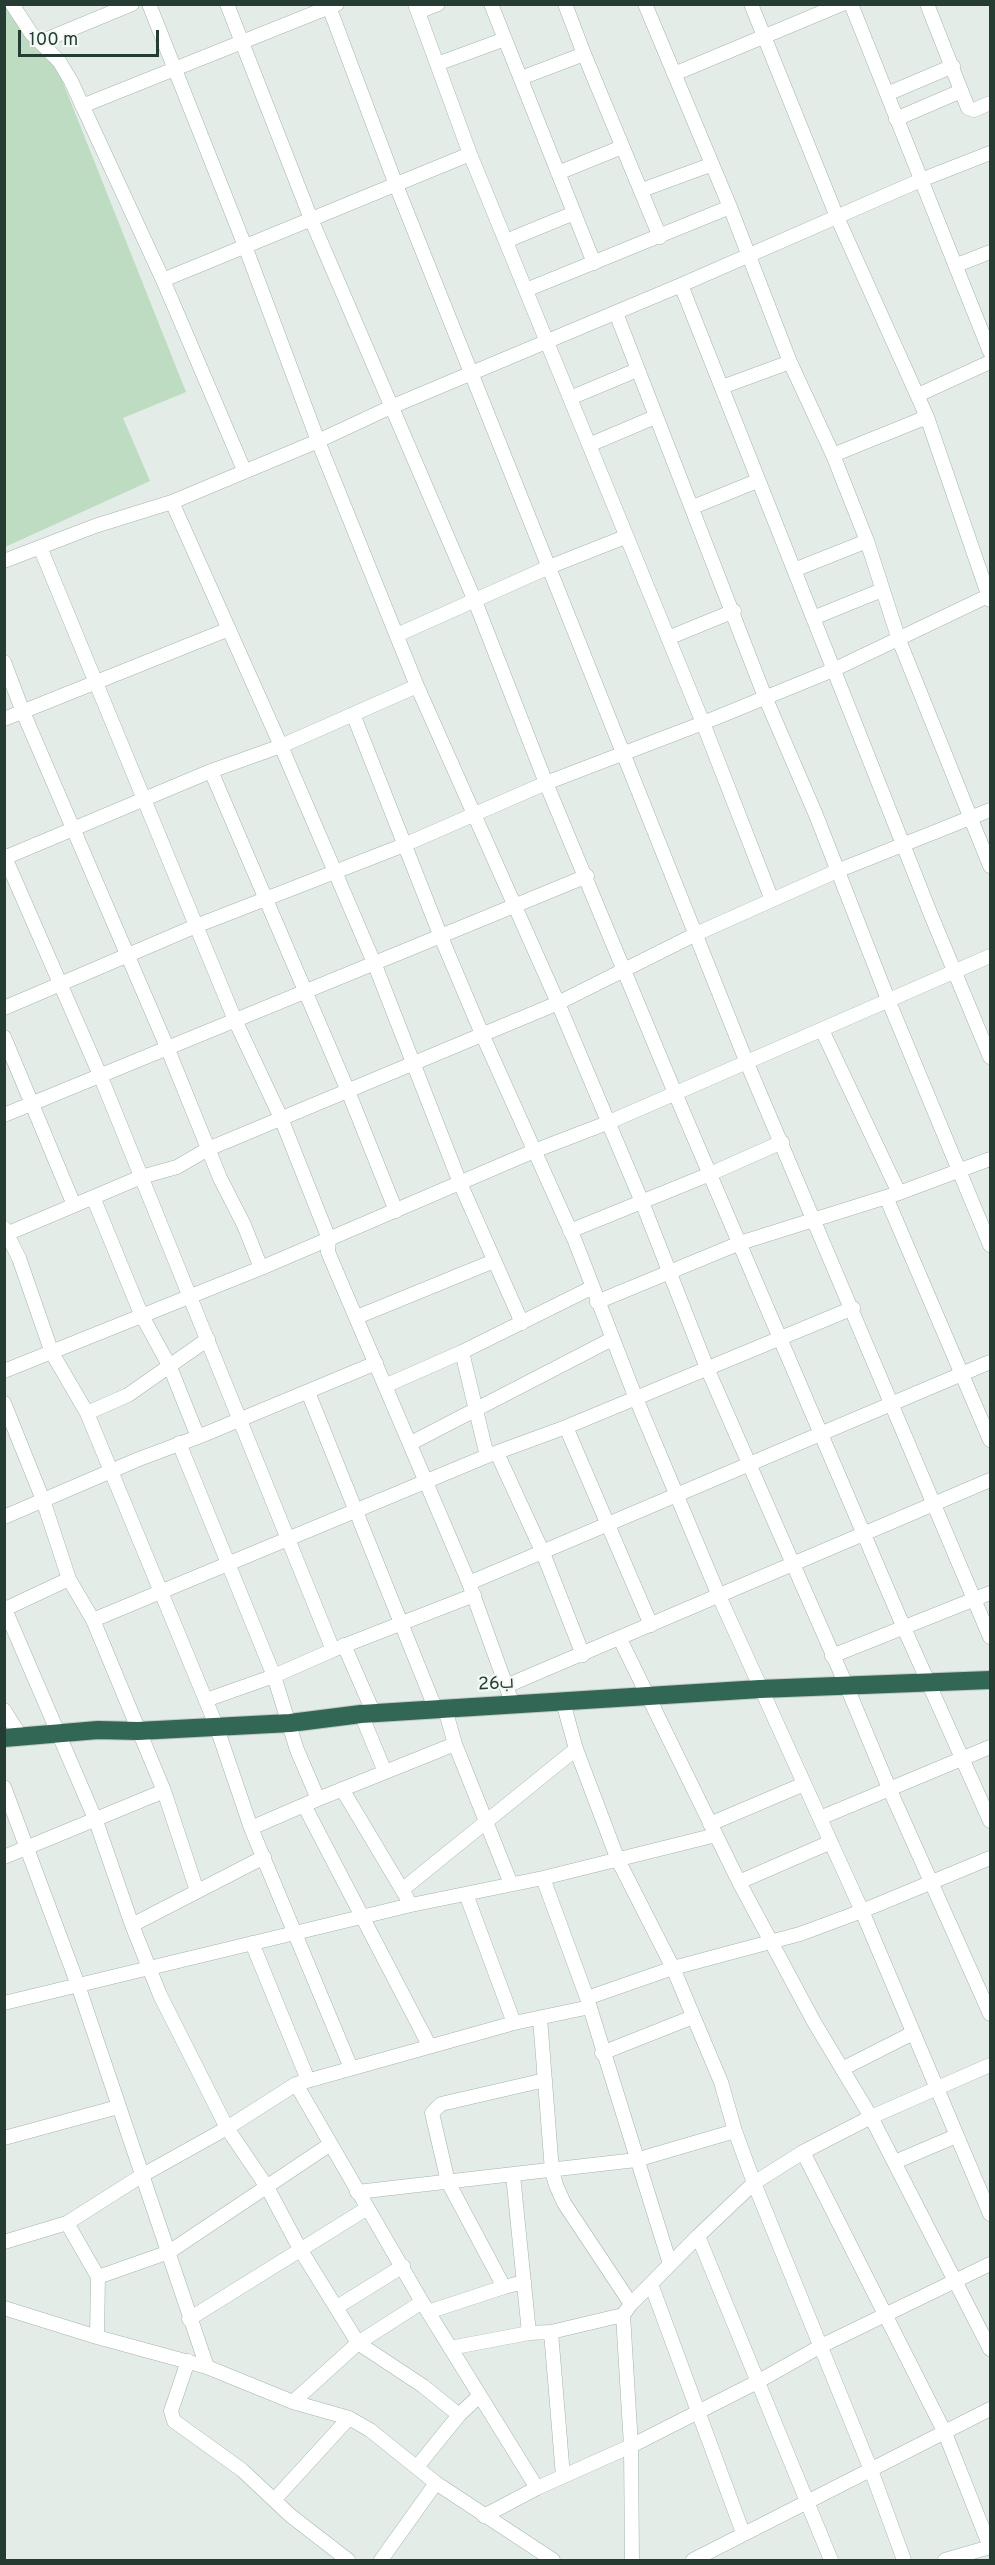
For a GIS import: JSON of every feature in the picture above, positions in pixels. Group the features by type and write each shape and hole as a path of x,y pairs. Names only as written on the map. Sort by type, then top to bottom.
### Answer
{"highway":[{"name":"26ب","path":"13,1737 98,1730 138,1731 216,1725 290,1723 368,1714 760,1689 847,1688 990,1680"}],"street":[{"path":"12,4 22,21 59,61 82,106 163,280 244,470"},
{"path":"40,42 100,11 132,4"},
{"path":"149,4 245,246 318,441 417,686 558,1003 642,1202 707,1368 889,1788 990,2014"},
{"path":"227,4 311,219 476,601 546,783 675,1092 904,1628 990,1821"},
{"path":"438,4 416,8 470,154 703,723 772,900"},
{"path":"491,4 594,263"},
{"path":"565,4 660,237"},
{"path":"645,4 710,165 730,207 790,362 833,455 867,541 899,640 990,866"},
{"path":"4,1008 196,926 404,845 546,783 833,670 990,597 927,417 837,217 751,4"},
{"path":"674,74 842,4"},
{"path":"851,4 990,352"},
{"path":"927,4 961,91 971,110 990,103"},
{"path":"82,106 332,6 396,184 747,1063 853,1308 990,1637"},
{"path":"437,64 505,39"},
{"path":"521,78 584,54"},
{"path":"887,94 953,66"},
{"path":"896,118 961,91"},
{"path":"558,173 622,147"},
{"path":"163,280 470,154"},
{"path":"4,561 172,502 318,441 472,372 749,256 921,180 990,154"},
{"path":"642,190 710,165"},
{"path":"526,290 730,207"},
{"path":"506,241 574,213"},
{"path":"957,265 990,252"},
{"path":"681,285 757,481 990,1057"},
{"path":"616,313 655,417 734,611 765,697 812,804 888,1002 990,1245"},
{"path":"722,387 790,362"},
{"path":"918,395 990,362"},
{"path":"570,398 637,370"},
{"path":"589,445 655,417"},
{"path":"833,455 927,417"},
{"path":"693,507 757,481"},
{"path":"172,502 281,746 333,872 375,965 460,1183 522,1323"},
{"path":"397,635 549,567 625,537"},
{"path":"794,570 867,541"},
{"path":"40,547 235,1020 281,1118 329,1239 328,1252 387,1385 472,1589 513,1705"},
{"path":"813,618 882,590"},
{"path":"668,638 734,611"},
{"path":"4,720 229,629"},
{"path":"4,662 208,1149 244,1225 261,1268"},
{"path":"385,1772 368,1714 290,1539 100,1075 5,857 146,801 212,771 281,746 417,686"},
{"path":"353,714 441,937 570,1231 635,1396 719,1596 862,1911 990,2214"},
{"path":"212,771 348,1090 396,1210"},
{"path":"351,2068 251,1828 206,1700 87,1413 52,1353 19,1258 5,1232 141,1177 177,1167 208,1149 558,1003 696,934 837,871 990,810"},
{"path":"4,1115 167,1047 375,965 586,876"},
{"path":"4,1371 52,1353 141,1314 261,1268 534,1150 607,1123 990,956"},
{"path":"822,1030 892,1195 990,1440"},
{"path":"4,1037 74,1205"},
{"path":"570,1231 782,1142"},
{"path":"597,1302 740,1243 892,1195 960,1172 990,1159"},
{"path":"93,1197 141,1314 170,1366 198,1437"},
{"path":"357,1317 494,1261"},
{"path":"387,1385 462,1352 591,1288"},
{"path":"93,1620 230,1565 492,1454 566,1427 635,1396 853,1308"},
{"path":"87,1413 128,1395 208,1339"},
{"path":"411,1443 612,1339"},
{"path":"462,1352 476,1409 492,1454 543,1553 583,1654"},
{"path":"206,1700 274,1676 402,1623 609,1523 990,1362"},
{"path":"4,1517 376,1363"},
{"path":"308,1392 511,1884"},
{"path":"4,1403 43,1500 69,1579 93,1620 164,1791 197,1891"},
{"path":"566,1427 651,1625"},
{"path":"179,1443 274,1676 297,1750 318,1799"},
{"path":"506,1686 990,1480"},
{"path":"69,1579 5,1608 96,1821 148,1969 177,2033 227,2128 267,2187 300,2249 358,2343 423,2386 459,2415"},
{"path":"832,1656 990,1593"},
{"path":"620,1639 739,1882 871,2117 990,2349"},
{"path":"563,1702 576,1749 618,1860 673,1968 721,2082 735,2131 754,2183 871,2470 904,2560"},
{"path":"4,1710 13,1737"},
{"path":"251,1828 455,1744"},
{"path":"820,1818 990,1747"},
{"path":"403,1889 576,1749"},
{"path":"5,2001 411,1905 618,1860 713,1829 804,1785"},
{"path":"4,1787 78,1985 207,2367"},
{"path":"342,1789 411,1905"},
{"path":"4,1857 96,1821 164,1791"},
{"path":"304,1805 429,2045"},
{"path":"739,1882 831,1842"},
{"path":"132,1925 264,1857"},
{"path":"4,2242 66,2223 141,2176 227,2128 302,2082 429,2045 540,2018 588,2003 673,1968 771,1941 862,1911 990,1858"},
{"path":"543,1878 588,2003 670,2264"},
{"path":"465,1894 514,2023"},
{"path":"252,1943 302,2082 329,2145 366,2209 403,2266 425,2307 537,2488"},
{"path":"602,2053 693,2017"},
{"path":"540,2018 552,2171 564,2203 627,2310 632,2560"},
{"path":"842,2069 913,2033"},
{"path":"450,2348 551,2331 627,2310 698,2236 754,2183 803,2152 871,2117 990,2065"},
{"path":"504,2287 448,2182 432,2113 441,2104 545,2080"},
{"path":"4,2138 118,2107"},
{"path":"357,2192 636,2160 735,2131"},
{"path":"895,2162 957,2136"},
{"path":"98,2277 169,2252 329,2145"},
{"path":"803,2152 945,2433 990,2547 949,2560"},
{"path":"513,2175 530,2333"},
{"path":"189,2319 366,2209"},
{"path":"66,2223 98,2277 97,2337"},
{"path":"698,2236 831,2560"},
{"path":"484,2516 537,2488 631,2446 884,2314 990,2264"},
{"path":"337,2307 403,2266"},
{"path":"293,2402 358,2343 425,2307 524,2282"},
{"path":"651,2284 743,2533"},
{"path":"4,2308 97,2337 207,2367 293,2402 349,2418 370,2430 436,2483 553,2560"},
{"path":"551,2331 563,2476"},
{"path":"188,2361 171,2411 174,2421 242,2470 291,2516 348,2560"},
{"path":"417,2467 459,2415 479,2396"},
{"path":"693,2560 709,2557 743,2533 990,2409"},
{"path":"275,2499 349,2418"},
{"path":"381,2560 436,2483"}],"green space":[{"path":"4,5 7,5 52,55 186,392 123,418 150,481 5,547"}]}
